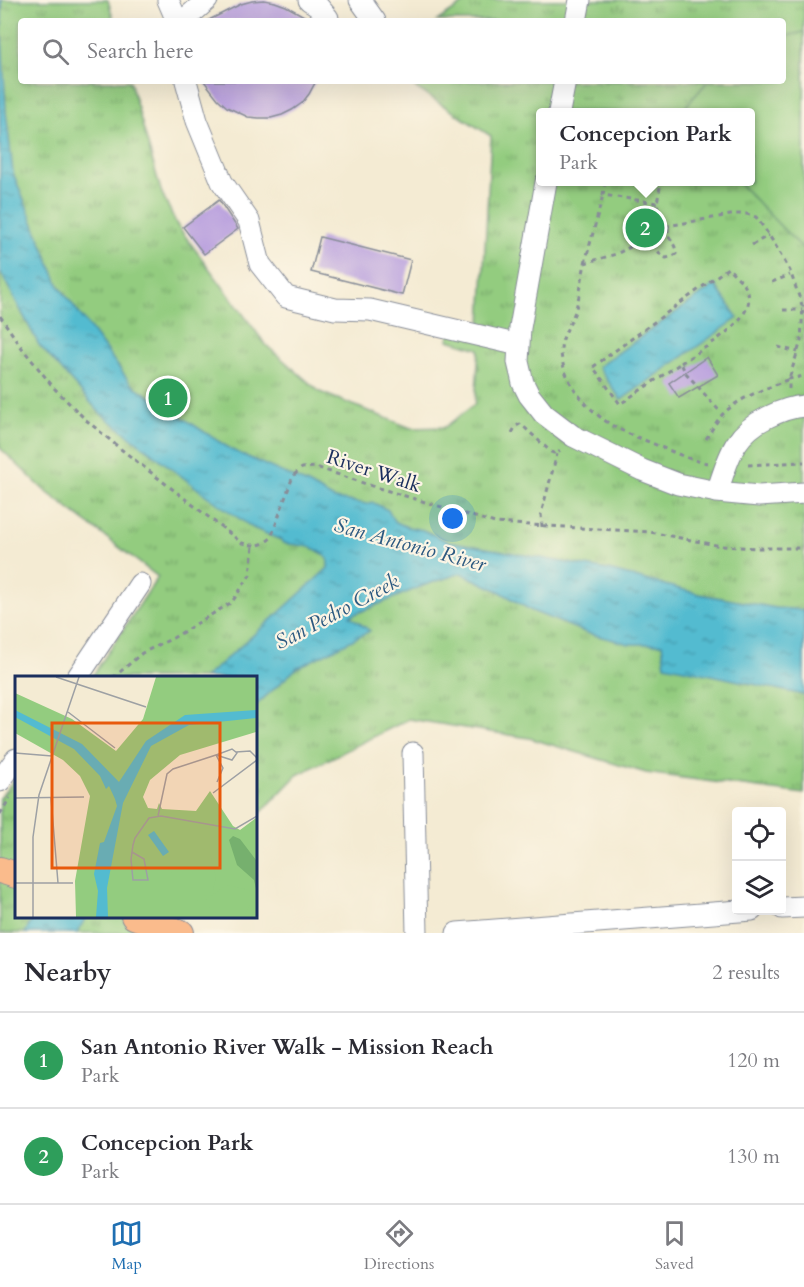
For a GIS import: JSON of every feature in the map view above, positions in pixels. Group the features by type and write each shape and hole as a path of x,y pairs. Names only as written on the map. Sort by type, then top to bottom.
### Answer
{"main road":[{"path":"0,870 15,875"},
{"path":"140,918 178,932"}],"street":[{"path":"168,0 178,18"},
{"path":"181,18 185,0"},
{"path":"184,18 207,0"},
{"path":"309,0 317,5 328,18"},
{"path":"360,0 373,18"},
{"path":"577,18 580,0"},
{"path":"187,84 197,121 222,182 249,221 260,264 286,297 335,309 370,310 519,345"},
{"path":"560,108 564,84"},
{"path":"545,186 520,328 518,362 522,383 544,414 573,436 642,471 678,484 717,492 759,496 804,493"},
{"path":"717,492 730,455 739,438 756,423 795,406 797,400"},
{"path":"78,676 140,584"},
{"path":"413,753 417,933"},
{"path":"0,781 15,760"},
{"path":"786,908 804,907"},
{"path":"457,933 732,912"}],"path":[{"path":"604,186 576,308 562,338 561,351 565,372 573,387 590,408 607,422 623,431 700,462 726,466 804,462"},
{"path":"660,186 657,203 661,227"},
{"path":"603,195 657,203"},
{"path":"585,263 616,254 661,227 736,214 756,217 769,235 791,275 803,307 802,339 789,379 797,400"},
{"path":"649,236 660,254 666,258 671,257 676,254 676,248 668,237 668,226"},
{"path":"752,246 769,235"},
{"path":"728,268 748,292 749,304 736,325 681,363 620,405 593,367 728,268"},
{"path":"772,282 791,275"},
{"path":"783,310 803,307"},
{"path":"0,316 54,388 86,420 242,543 253,546 250,575 232,602 173,638 142,653 115,676"},
{"path":"778,347 798,352"},
{"path":"681,363 685,372 723,415"},
{"path":"706,439 723,415 748,397 789,379 804,376"},
{"path":"542,527 542,514 557,454"},
{"name":"River Walk","path":"253,546 263,544 271,538 294,476 302,468 316,467 495,524 650,532 721,546 804,548"}],"green space":[{"path":"0,0 108,0 113,18 18,18 18,84 131,84 161,191 177,225 266,345 320,392 411,428 445,427 475,404 479,349 448,340 453,320 481,324 491,136 410,84 786,84 786,18 442,18 469,0 804,0 804,794 646,773 529,738 409,719 297,775 256,818 256,676 92,676 158,577 44,490 0,448"},
{"path":"804,32 804,249 742,186 755,186 755,108 684,108 705,84 786,84 786,36"},
{"path":"15,778 15,918 176,918 166,933 0,933 0,798"}],"water":[{"path":"0,0 2,0 6,112 13,173 59,286 131,384 232,450 310,485 334,499 367,504 372,502 388,510 394,521 407,527 423,530 447,541 608,570 699,594 776,608 804,610 804,695 665,665 662,644 629,644 587,633 532,611 499,591 461,573 425,585 350,616 370,631 297,668 256,705 256,676 206,676 328,568 328,559 313,548 283,543 253,528 207,496 100,413 39,345 0,271"},
{"path":"715,285 738,318 621,400 598,367"},
{"path":"33,918 85,918 77,933 25,933"}],"building":[{"path":"252,1 275,2 308,18 213,18"},
{"path":"206,84 314,84 302,103 282,115 271,118 248,117 227,107"},
{"path":"219,200 238,229 204,254 183,227"},
{"path":"320,237 411,260 402,295 311,272"},
{"path":"707,357 718,375 679,398 669,383"}],"place":[{"name":"Concepcion Park","path":"645,228"},
{"name":"San Antonio River Walk - Mission Reach","path":"168,398"}],"water label":[{"name":"San Antonio River","path":"410,545"},
{"name":"San Pedro Creek","path":"337,612"}]}
